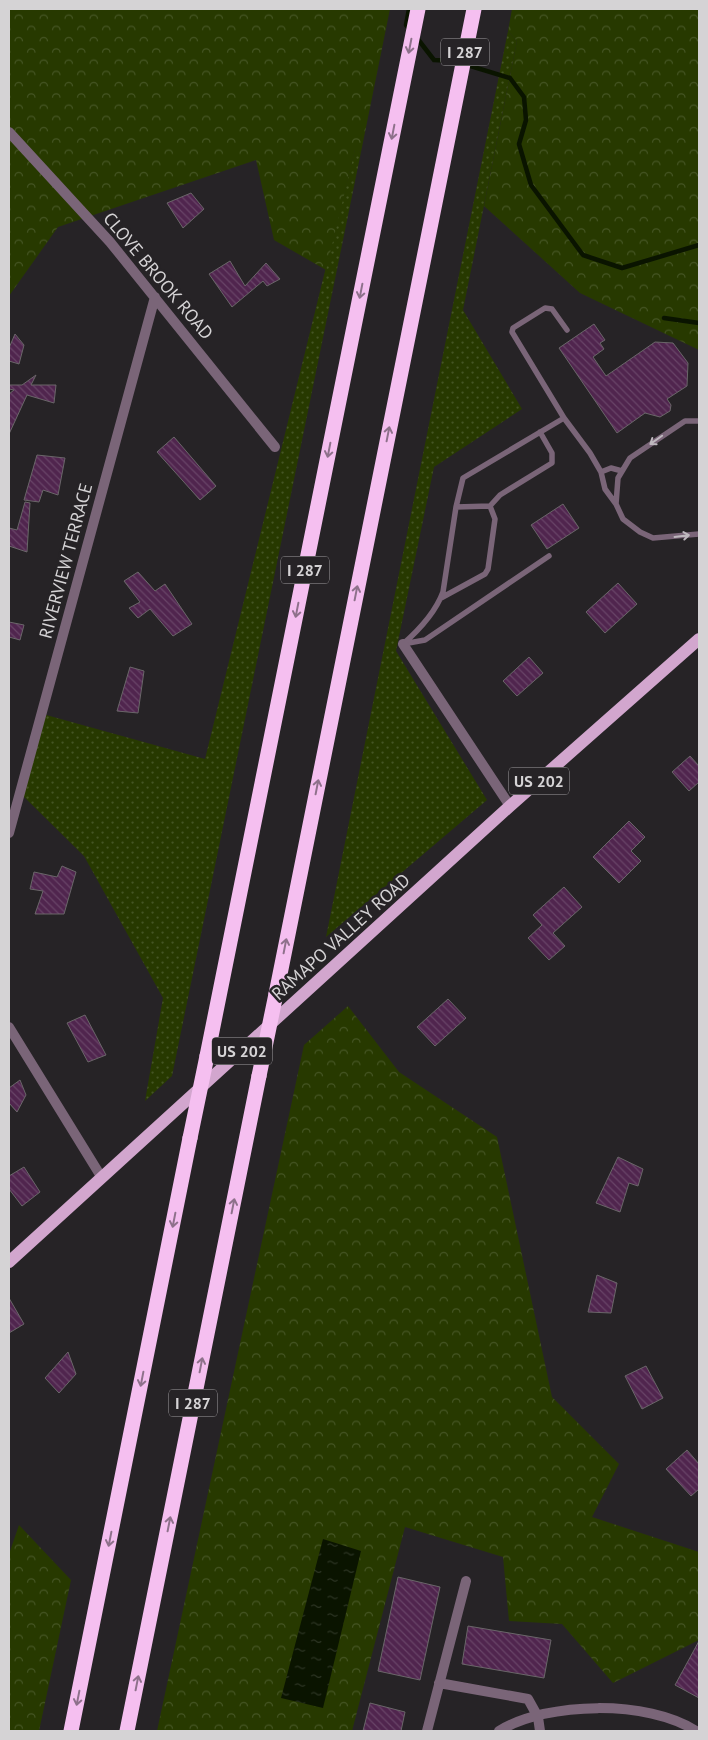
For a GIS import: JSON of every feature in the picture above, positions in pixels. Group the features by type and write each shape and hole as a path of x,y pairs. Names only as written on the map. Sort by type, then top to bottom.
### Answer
{"highway":[{"name":"I 287","path":"71,1731 418,9"},
{"name":"I 287","path":"127,1731 474,9"}],"main road":[{"name":"RAMAPO VALLEY ROAD","path":"9,1262 510,806 699,639"}],"street":[{"name":"CLOVE BROOK ROAD","path":"9,132 110,242 275,447"},
{"name":"RIVERVIEW TERRACE","path":"9,833 155,298"},
{"path":"403,644 510,806"},
{"path":"9,1027 102,1178"},
{"path":"427,1731 466,1581"},
{"path":"439,1683 528,1699 538,1717 540,1731"},
{"path":"499,1731 563,1710 592,1708 622,1709 658,1716 692,1730"}],"lane":[{"path":"566,330 552,309 545,308 514,328 512,332 564,418 590,453 601,472 605,489 616,504 623,519 640,532 653,538 699,534"},
{"path":"441,598 456,507 463,478 564,418"},
{"path":"616,504 618,478 630,458 685,421 699,421"},
{"path":"456,507 490,506 500,495 552,463 552,453 540,432"},
{"path":"601,472 611,468 622,471"},
{"path":"403,644 415,633 441,598 485,574 488,569 495,520 490,506"},
{"path":"403,644 425,640 549,556"}],"green space":[{"path":"9,9 390,9 361,152 355,150 326,270 274,240 256,160 58,227 9,296"},
{"path":"512,9 699,9 699,350 580,293 484,206 517,41 508,31"},
{"path":"508,31 517,41 463,310 522,409 434,467 396,651 487,800 326,937"},
{"path":"355,149 361,152 172,1076 145,1101 163,998 84,856 20,793 39,713 205,759"},
{"path":"348,1006 399,1072 497,1137 552,1397 619,1464 592,1517 699,1552 699,1640 613,1683 562,1624 509,1621 503,1557 405,1527 352,1731 157,1731 304,1045"},
{"path":"19,1525 71,1580 39,1731 9,1731 9,1554"}],"water":[{"path":"323,1539 361,1551 323,1708 281,1698"}],"building":[{"path":"191,193 204,209 183,228 167,203"},
{"path":"230,261 245,286 266,263 280,279 267,286 263,281 232,307 209,274"},
{"path":"594,324 605,340 600,343 604,349 593,357 606,376 655,342 673,343 688,363 687,386 667,399 671,405 670,411 660,417 645,413 617,433 559,348"},
{"path":"15,334 24,345 19,364 9,361 9,348"},
{"path":"36,375 31,385 56,385 54,403 27,395 9,434 9,394 14,390 9,389 9,385 22,385"},
{"path":"174,437 216,486 200,500 157,452"},
{"path":"37,455 65,458 58,495 43,490 39,502 24,500"},
{"path":"25,502 30,503 27,552 9,546 9,528 17,530"},
{"path":"563,504 579,528 547,549 531,525"},
{"path":"138,572 155,591 165,584 192,624 173,636 150,609 138,618 129,608 140,602 124,581"},
{"path":"618,583 637,604 605,633 586,612"},
{"path":"9,622 24,625 20,640 9,637"},
{"path":"529,657 543,673 517,696 503,681"},
{"path":"130,667 144,671 138,713 117,711"},
{"path":"690,756 699,766 699,782 689,791 672,772"},
{"path":"629,821 645,837 631,851 641,861 619,883 593,857"},
{"path":"62,866 76,872 64,914 35,914 43,891 30,889 34,872 57,877"},
{"path":"564,887 582,907 553,933 565,946 549,960 528,938 542,925 533,915"},
{"path":"448,999 466,1018 435,1046 417,1027"},
{"path":"85,1015 106,1055 88,1062 67,1023"},
{"path":"20,1080 26,1095 17,1112 9,1103 9,1088"},
{"path":"618,1157 643,1169 638,1186 629,1183 620,1212 596,1203"},
{"path":"24,1167 40,1192 22,1206 9,1189 9,1176"},
{"path":"597,1275 617,1283 611,1313 588,1312"},
{"path":"9,1298 24,1324 9,1333"},
{"path":"68,1352 76,1374 59,1393 45,1378"},
{"path":"646,1366 663,1398 642,1409 625,1376"},
{"path":"687,1450 699,1464 699,1489 691,1496 666,1469"},
{"path":"398,1577 440,1587 420,1680 378,1671"},
{"path":"468,1626 551,1640 544,1678 462,1664"},
{"path":"699,1641 699,1698 675,1685"},
{"path":"370,1703 405,1712 401,1731 363,1731"}],"waterway":[{"path":"409,9 406,25 410,30"},
{"path":"417,38 434,60 454,61 510,78 524,97 526,120 519,144 531,185 583,255 622,268 699,245"},
{"path":"664,318 699,323"}]}
